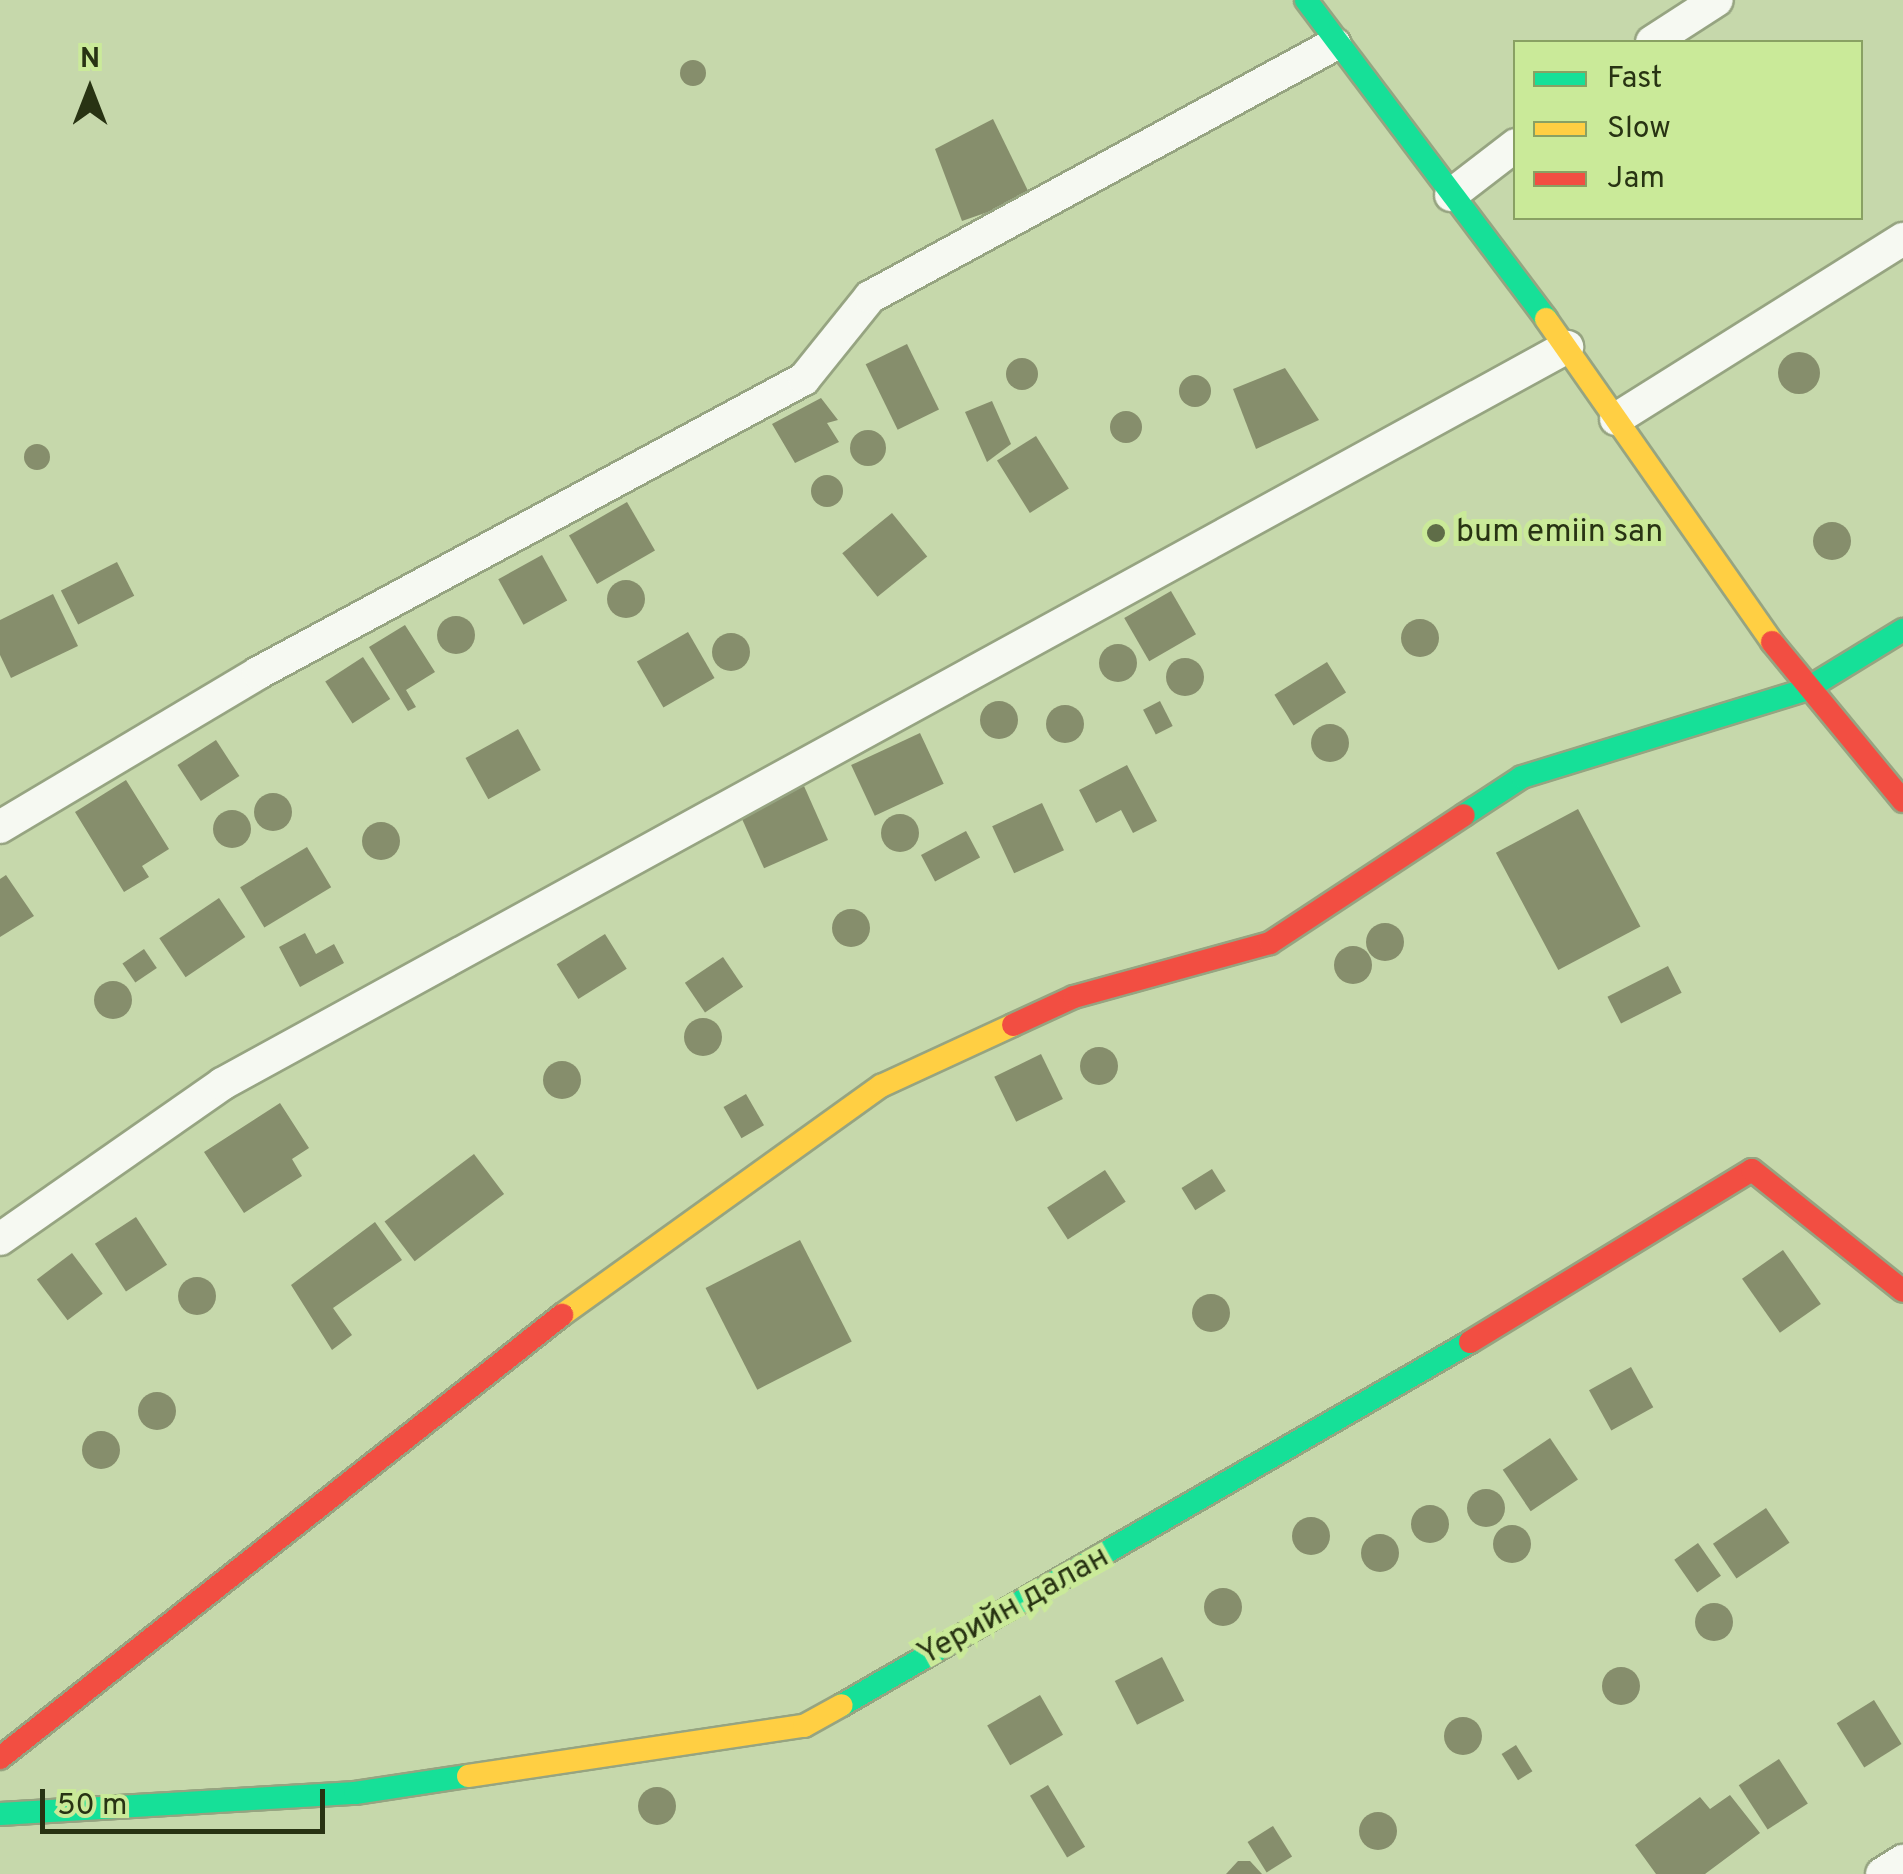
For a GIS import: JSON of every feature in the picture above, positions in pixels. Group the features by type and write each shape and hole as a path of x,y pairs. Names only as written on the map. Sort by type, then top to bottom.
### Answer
{"street":[{"path":"1306,0 1335,44 1567,347 1805,690 1903,801"},
{"path":"1655,40 1717,0"},
{"path":"0,828 258,673 804,379 870,298 1335,44"},
{"path":"1451,196 1513,146"},
{"path":"1616,419 1903,239"},
{"path":"0,1239 222,1084 1567,347"},
{"path":"0,1758 628,1263 881,1086 1074,998 1270,943 1522,777 1805,690 1903,630"},
{"name":"Үерийн далан","path":"0,1814 355,1793 804,1726 1320,1434 1752,1170 1903,1291"},
{"path":"1882,1874 1903,1860"}],"building":[{"path":"693,60 702,64 706,73 702,82 693,86 684,82 680,73 684,64"},
{"path":"993,119 1031,197 962,221 935,149"},
{"path":"907,344 939,410 898,430 866,364"},
{"path":"1799,352 1814,358 1820,373 1814,388 1799,394 1784,388 1778,373 1784,358"},
{"path":"1022,358 1033,363 1038,374 1033,385 1022,390 1011,385 1006,374 1011,363"},
{"path":"1285,368 1319,420 1256,449 1233,389"},
{"path":"1195,375 1206,380 1211,391 1206,402 1195,407 1184,402 1179,391 1184,380"},
{"path":"821,398 838,420 827,423 839,442 795,463 772,424"},
{"path":"992,401 1011,444 987,462 965,412"},
{"path":"1126,411 1137,416 1142,427 1137,438 1126,443 1115,438 1110,427 1115,416"},
{"path":"868,430 881,435 886,448 881,461 868,466 855,461 850,448 855,435"},
{"path":"1036,436 1069,489 1030,513 997,460"},
{"path":"37,444 46,448 50,457 46,466 37,470 28,466 24,457 28,448"},
{"path":"827,475 838,480 843,491 838,502 827,507 816,502 811,491 816,480"},
{"path":"627,502 655,550 597,584 569,536"},
{"path":"892,513 927,557 878,597 842,553"},
{"path":"1832,522 1845,528 1851,541 1845,554 1832,560 1819,554 1813,541 1819,528"},
{"path":"542,555 567,600 523,625 498,579"},
{"path":"117,562 134,596 78,624 61,591"},
{"path":"626,580 639,586 645,599 639,612 626,618 613,612 607,599 613,586"},
{"path":"1171,591 1196,634 1149,661 1124,618"},
{"path":"53,594 78,646 11,678 0,655 0,620"},
{"path":"456,616 469,622 475,635 469,648 456,654 443,648 437,635 443,622"},
{"path":"1420,619 1433,625 1439,638 1433,651 1420,657 1407,651 1401,638 1407,625"},
{"path":"405,625 435,672 406,690 416,707 408,711 369,647"},
{"path":"688,632 714,678 663,707 637,662"},
{"path":"731,633 744,639 750,652 744,665 731,671 718,665 712,652 718,639"},
{"path":"1118,644 1131,650 1137,663 1131,676 1118,682 1105,676 1099,663 1105,650"},
{"path":"363,657 390,699 352,723 325,682"},
{"path":"1185,658 1198,664 1204,677 1198,690 1185,696 1172,690 1166,677 1172,664"},
{"path":"1327,662 1346,693 1293,725 1274,695"},
{"path":"999,701 1012,707 1018,720 1012,733 999,739 986,733 980,720 986,707"},
{"path":"1160,701 1173,726 1156,735 1143,710"},
{"path":"1065,705 1078,711 1084,724 1078,737 1065,743 1052,737 1046,724 1052,711"},
{"path":"1330,724 1343,730 1349,743 1343,756 1330,762 1317,756 1311,743 1317,730"},
{"path":"518,729 541,770 488,799 466,758"},
{"path":"920,733 944,784 875,816 851,765"},
{"path":"216,740 239,776 201,801 177,765"},
{"path":"1127,765 1157,821 1133,833 1121,810 1096,823 1079,790"},
{"path":"126,780 169,849 142,866 149,877 124,892 75,812"},
{"path":"804,786 828,840 764,868 740,814"},
{"path":"273,793 286,799 292,812 286,825 273,831 260,825 254,812 260,799"},
{"path":"1042,803 1064,850 1014,873 992,826"},
{"path":"1578,809 1640,926 1558,970 1496,853"},
{"path":"232,810 245,816 251,829 245,842 232,848 219,842 213,829 219,816"},
{"path":"900,814 913,820 919,833 913,846 900,852 887,846 881,833 887,820"},
{"path":"381,822 394,828 400,841 394,854 381,860 368,854 362,841 368,828"},
{"path":"966,831 980,857 935,881 921,855"},
{"path":"307,847 331,887 264,927 240,887"},
{"path":"6,875 34,916 0,937 0,879"},
{"path":"219,898 245,937 186,977 159,938"},
{"path":"851,909 864,915 870,928 864,941 851,947 838,941 832,928 838,915"},
{"path":"1385,923 1398,929 1404,942 1398,955 1385,961 1372,955 1366,942 1372,929"},
{"path":"305,933 316,954 334,944 344,963 300,987 279,947"},
{"path":"605,934 627,969 578,999 557,964"},
{"path":"1353,946 1366,952 1372,965 1366,978 1353,984 1340,978 1334,965 1340,952"},
{"path":"144,949 157,968 135,983 122,964"},
{"path":"723,957 743,987 705,1013 685,983"},
{"path":"1668,966 1682,993 1621,1024 1607,997"},
{"path":"113,981 126,987 132,1000 126,1013 113,1019 100,1013 94,1000 100,987"},
{"path":"703,1018 716,1024 722,1037 716,1050 703,1056 690,1050 684,1037 690,1024"},
{"path":"1099,1047 1112,1053 1118,1066 1112,1079 1099,1085 1086,1079 1080,1066 1086,1053"},
{"path":"1041,1054 1063,1099 1016,1122 994,1077"},
{"path":"562,1061 575,1067 581,1080 575,1093 562,1099 549,1093 543,1080 549,1067"},
{"path":"746,1094 764,1125 741,1138 723,1107"},
{"path":"280,1103 309,1148 292,1159 302,1176 244,1213 204,1152"},
{"path":"474,1154 504,1194 415,1261 385,1221"},
{"path":"1212,1169 1226,1191 1195,1210 1181,1188"},
{"path":"1105,1170 1126,1202 1068,1239 1047,1208"},
{"path":"136,1217 167,1265 126,1291 95,1244"},
{"path":"375,1222 402,1260 333,1308 352,1335 332,1350 291,1285"},
{"path":"800,1240 852,1342 757,1390 706,1288"},
{"path":"1783,1250 1821,1304 1780,1333 1742,1279"},
{"path":"72,1253 103,1294 68,1320 37,1279"},
{"path":"197,1277 210,1283 216,1296 210,1309 197,1315 184,1309 178,1296 184,1283"},
{"path":"1211,1294 1224,1300 1230,1313 1224,1326 1211,1332 1198,1326 1192,1313 1198,1300"},
{"path":"1631,1367 1653,1407 1611,1431 1589,1390"},
{"path":"157,1392 170,1398 176,1411 170,1424 157,1430 144,1424 138,1411 144,1398"},
{"path":"101,1431 114,1437 120,1450 114,1463 101,1469 88,1463 82,1450 88,1437"},
{"path":"1550,1438 1578,1479 1531,1511 1503,1470"},
{"path":"1486,1489 1499,1495 1505,1508 1499,1521 1486,1527 1473,1521 1467,1508 1473,1495"},
{"path":"1430,1505 1443,1511 1449,1524 1443,1537 1430,1543 1417,1537 1411,1524 1417,1511"},
{"path":"1766,1508 1789,1543 1736,1579 1713,1544"},
{"path":"1311,1517 1324,1523 1330,1536 1324,1549 1311,1555 1298,1549 1292,1536 1298,1523"},
{"path":"1512,1525 1525,1531 1531,1544 1525,1557 1512,1563 1499,1557 1493,1544 1499,1531"},
{"path":"1380,1534 1393,1540 1399,1553 1393,1566 1380,1572 1367,1566 1361,1553 1367,1540"},
{"path":"1698,1543 1721,1576 1697,1592 1674,1560"},
{"path":"1223,1588 1236,1594 1242,1607 1236,1620 1223,1626 1210,1620 1204,1607 1210,1594"},
{"path":"1714,1603 1727,1609 1733,1622 1727,1635 1714,1641 1701,1635 1695,1622 1701,1609"},
{"path":"1162,1657 1184,1701 1137,1725 1115,1681"},
{"path":"1621,1667 1634,1673 1640,1686 1634,1699 1621,1705 1608,1699 1602,1686 1608,1673"},
{"path":"1040,1695 1063,1735 1010,1765 987,1726"},
{"path":"1874,1700 1902,1744 1864,1767 1837,1723"},
{"path":"1463,1717 1476,1723 1482,1736 1476,1749 1463,1755 1450,1749 1444,1736 1450,1723"},
{"path":"1516,1745 1532,1771 1518,1780 1502,1754"},
{"path":"1779,1759 1808,1803 1768,1830 1739,1785"},
{"path":"1048,1785 1085,1847 1067,1858 1030,1796"},
{"path":"657,1787 670,1793 676,1806 670,1819 657,1825 644,1819 638,1806 644,1793"},
{"path":"1730,1795 1760,1833 1705,1874 1656,1874 1635,1845 1700,1797 1710,1809"},
{"path":"1378,1812 1391,1818 1397,1831 1391,1844 1378,1850 1365,1844 1359,1831 1365,1818"},
{"path":"1273,1826 1292,1857 1267,1872 1248,1842"},
{"path":"1238,1861 1250,1861 1262,1874 1226,1874"}],"traffic: fast":[{"path":"1306,0 1546,319"},
{"path":"1464,815 1522,777 1805,690 1903,630"},
{"path":"842,1705 1470,1342"},
{"path":"0,1814 355,1793 468,1776"}],"traffic: slow":[{"path":"1546,319 1772,642"},
{"path":"562,1315 881,1086 1013,1025"},
{"path":"468,1776 804,1726 842,1705"}],"traffic: jam":[{"path":"1772,642 1903,801"},
{"path":"1013,1025 1074,997 1270,943 1464,815"},
{"path":"1470,1342 1752,1170 1903,1291"},
{"path":"0,1758 562,1315"}],"place":[{"name":"bum emiin san","path":"1436,533"}]}
